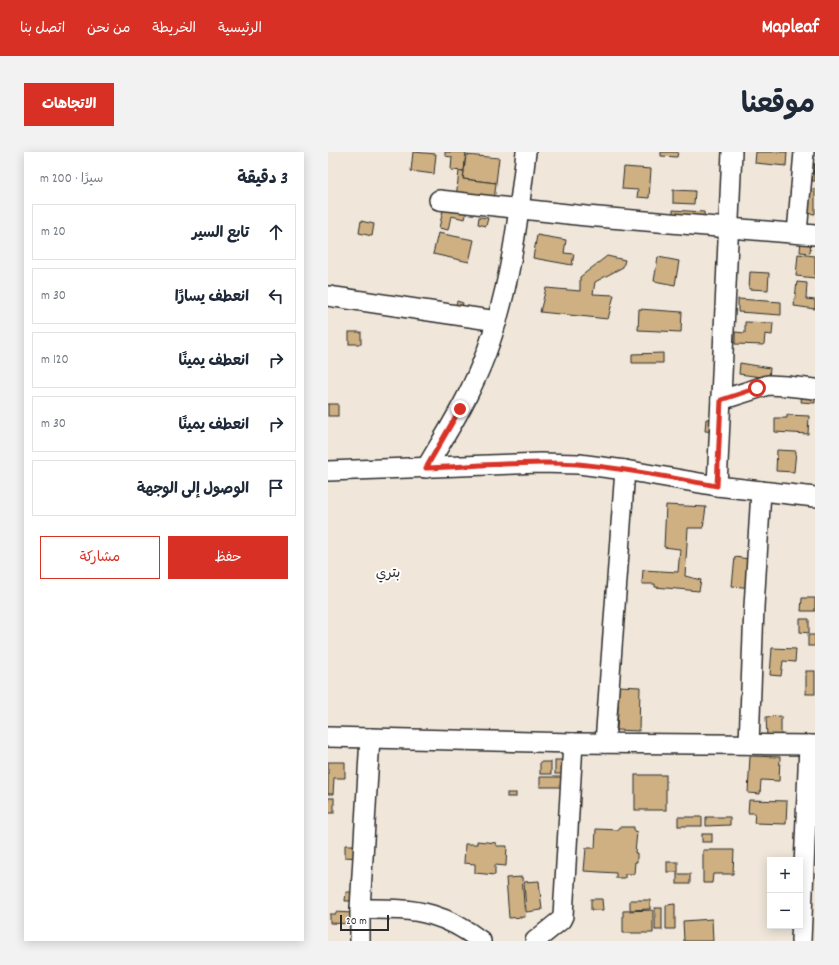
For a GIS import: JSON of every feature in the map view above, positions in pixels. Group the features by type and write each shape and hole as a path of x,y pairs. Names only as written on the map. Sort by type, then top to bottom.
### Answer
{"street":[{"path":"426,468 472,388 498,321 519,209 526,152"},
{"path":"717,486 732,152"},
{"path":"439,200 519,209 806,234 804,152"},
{"path":"328,296 498,321"},
{"path":"721,400 768,385 815,389"},
{"path":"328,471 540,463 579,464 625,470 717,486 815,497"},
{"path":"605,743 625,470"},
{"path":"749,744 754,607 761,491"},
{"path":"328,737 573,743 812,745 801,941"},
{"path":"360,941 360,909 370,738"},
{"path":"535,941 562,920 563,916 573,743"},
{"path":"360,909 388,909 431,915 454,933 481,941"}],"building":[{"path":"413,152 436,154 434,174 411,171"},
{"path":"445,152 466,152 464,171 451,170 452,157 445,156"},
{"path":"661,152 678,152 677,157 661,156"},
{"path":"756,152 787,152 786,166 755,163"},
{"path":"466,155 499,158 496,183 463,179"},
{"path":"815,163 815,181 812,181"},
{"path":"624,167 651,169 649,198 637,197 638,190 622,189"},
{"path":"459,171 464,171 463,179 496,183 494,202 456,198"},
{"path":"811,189 815,190 815,214 807,213"},
{"path":"673,190 695,191 694,204 673,203"},
{"path":"444,206 467,211 465,219 451,216 448,230 439,228"},
{"path":"673,210 704,212 705,221 673,219"},
{"path":"479,217 488,218 486,226 478,224"},
{"path":"361,221 374,224 372,236 359,233"},
{"path":"438,233 474,240 469,262 433,254"},
{"path":"537,235 566,240 564,253 574,254 572,265 533,258"},
{"path":"801,239 811,241 810,253 800,252"},
{"path":"798,254 815,256 815,278 796,276"},
{"path":"607,256 625,260 623,267 595,282 593,294 614,295 608,319 540,312 546,288 580,291 580,277"},
{"path":"658,257 679,261 675,285 654,281"},
{"path":"750,272 769,273 768,290 749,289"},
{"path":"797,282 807,283 806,299 815,300 815,309 794,306"},
{"path":"738,299 781,302 781,315 738,312"},
{"path":"457,301 463,303 461,310 455,309"},
{"path":"639,309 682,312 681,332 638,330"},
{"path":"745,322 773,323 772,335 765,334 764,345 735,344 735,332 745,333"},
{"path":"349,332 361,332 361,344 349,344"},
{"path":"663,353 663,363 632,363 632,354"},
{"path":"740,363 770,368 769,378 739,374"},
{"path":"802,395 815,397 815,403 801,402"},
{"path":"328,404 338,404 338,416 328,416"},
{"path":"787,415 809,416 808,434 775,432 775,418 787,418"},
{"path":"706,419 717,420 717,432 705,431"},
{"path":"777,450 796,451 794,472 776,471"},
{"path":"666,505 706,507 703,528 688,528 685,576 701,580 699,591 655,587 655,584 642,584 643,570 678,572 680,549 664,547"},
{"path":"735,557 756,560 753,588 732,586"},
{"path":"802,598 815,598 815,611 801,611"},
{"path":"800,619 809,619 809,633 800,632"},
{"path":"808,635 815,635 815,646 808,646"},
{"path":"772,648 796,649 795,662 783,661 781,676 770,675"},
{"path":"806,671 815,671 815,694 806,694"},
{"path":"619,686 640,687 639,731 617,730"},
{"path":"781,716 781,736 767,736 766,717"},
{"path":"750,756 780,757 779,781 761,780 760,794 748,793"},
{"path":"555,760 564,760 564,774 555,774"},
{"path":"328,762 345,762 345,778 334,778 333,794 328,794"},
{"path":"540,762 551,762 551,774 540,774"},
{"path":"635,775 666,775 666,810 635,810"},
{"path":"540,777 561,777 561,787 540,787"},
{"path":"507,793 516,793 516,797 507,797"},
{"path":"328,798 334,798 334,813 328,813"},
{"path":"749,800 787,801 786,824 754,823 755,813 748,813"},
{"path":"678,817 702,817 702,826 678,826"},
{"path":"706,817 730,817 730,825 706,826"},
{"path":"619,827 634,827 634,831 637,832 635,853 637,853 637,862 635,862 634,874 625,874 625,878 616,878 616,873 584,871 586,848 595,848 596,829 619,830"},
{"path":"702,834 712,834 712,842 702,842"},
{"path":"477,841 496,843 496,846 507,846 506,866 495,865 495,875 475,873 475,864 464,863 465,844 477,844"},
{"path":"345,845 358,845 358,858 345,857"},
{"path":"703,850 734,850 733,874 713,874 712,883 703,883"},
{"path":"667,862 678,862 678,872 667,872"},
{"path":"677,874 690,874 690,884 677,884"},
{"path":"522,877 525,917 509,918 506,878"},
{"path":"539,881 542,910 526,912 524,882"},
{"path":"346,892 356,892 356,901 345,901"},
{"path":"591,899 602,899 603,910 591,910"},
{"path":"630,900 650,900 650,909 630,910"},
{"path":"675,904 675,929 666,929 666,905"},
{"path":"655,908 662,908 662,930 655,930"},
{"path":"653,910 653,933 623,933 623,911"},
{"path":"336,912 352,913 352,924 330,923 330,914 336,914"},
{"path":"712,919 713,941 684,941 683,921"}],"district":[{"name":"بتري","path":"388,574"}],"route":[{"path":"460,409 426,468 540,463 579,464 625,470 717,486 721,400 757,388"}]}
